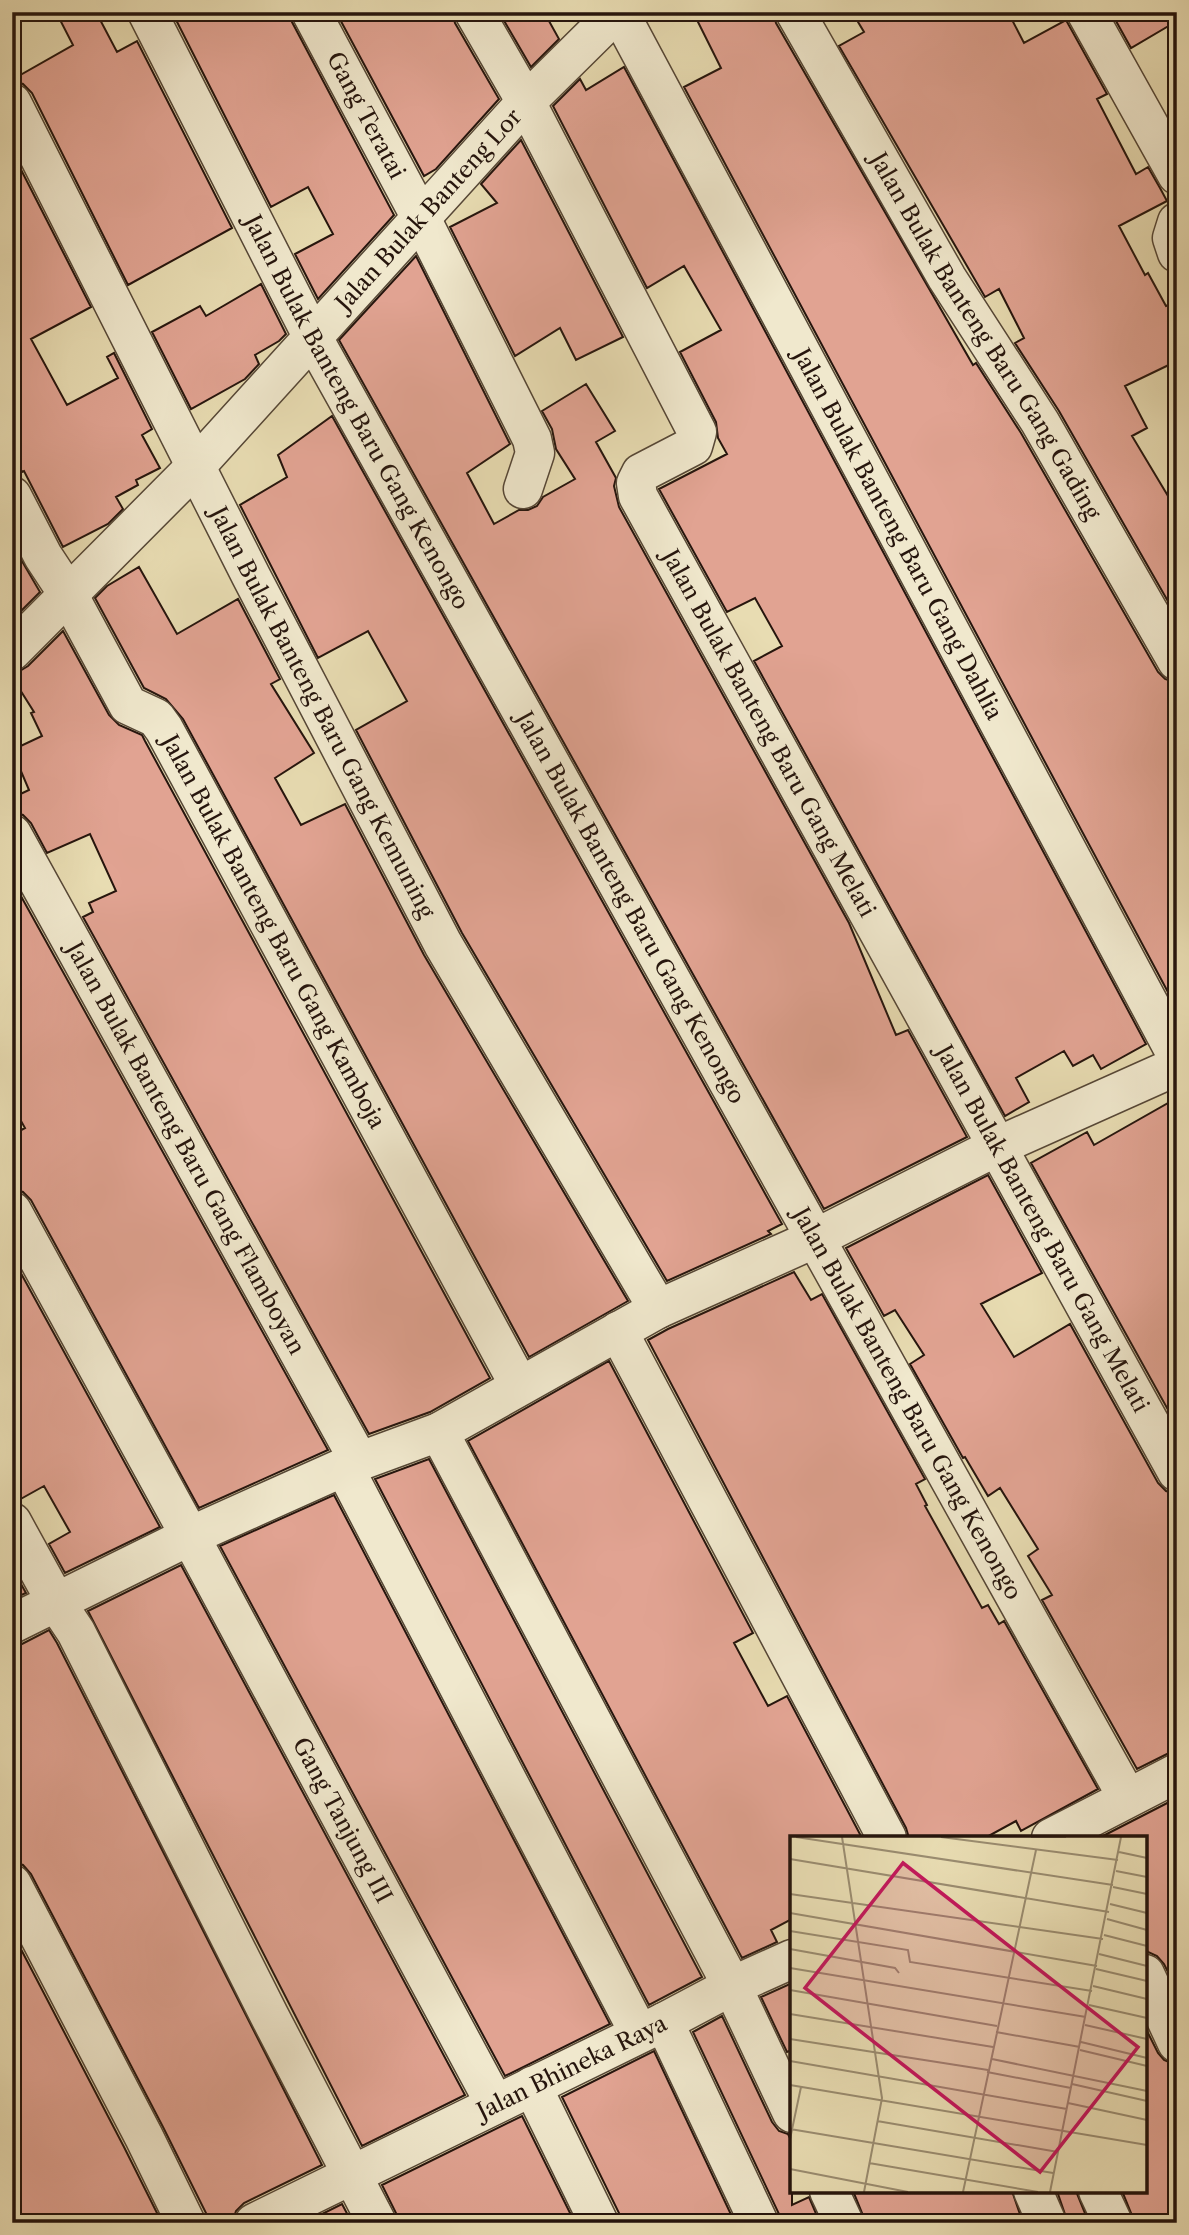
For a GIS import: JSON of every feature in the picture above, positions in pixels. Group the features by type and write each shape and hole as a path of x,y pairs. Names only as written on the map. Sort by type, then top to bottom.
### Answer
{"street":[{"name":"Jalan Bulak Banteng Baru Gang Kenongo","path":"147,12 312,336 1127,1797"},
{"name":"Gang Teratai","path":"311,12 421,218 532,439 535,453 523,489"},
{"name":"Jalan Bulak Banteng Baru Gang Melati","path":"474,12 526,102 697,432 693,446 641,473 636,482 638,496 1177,1472"},
{"name":"Jalan Bulak Banteng Lor","path":"12,651 196,466 526,102 618,12"},
{"name":"Jalan Bulak Banteng Baru Gang Dahlia","path":"618,12 1177,1056"},
{"name":"Jalan Bulak Banteng Baru Gang Gading","path":"795,12 947,278 1040,422 1177,661"},
{"path":"1086,12 1177,175"},
{"name":"Jalan Bulak Banteng Baru Gang Kemuning","path":"12,103 443,944 658,1309"},
{"path":"1177,222 1172,238 1177,253"},
{"name":"Jalan Bulak Banteng Baru Gang Kamboja","path":"12,496 128,705 156,718 164,729 519,1385"},
{"name":"Jalan Bulak Banteng Baru Gang Flamboyan","path":"12,834 651,2027 759,2223"},
{"path":"12,1623 65,1614 190,1536 351,1464 439,1432 658,1309 814,1239 998,1146 1177,1066"},
{"name":"Gang Tanjung III","path":"12,1211 495,2104"},
{"path":"618,1331 886,1836"},
{"path":"439,1432 732,1986 790,2109"},
{"path":"12,1522 65,1614 377,2223"},
{"path":"1070,1833 1127,1797 1177,1773"},
{"path":"12,1884 186,2223"},
{"name":"Jalan Bhineka Raya","path":"254,2223 732,1986 790,1960"},
{"path":"1147,1978 1177,2043"},
{"path":"532,2085 599,2223"},
{"path":"830,2193 844,2223"},
{"path":"1034,2193 1047,2223"},
{"path":"1099,2193 1112,2223"}],"building":[{"path":"56,12 96,12 117,52 137,41 232,228 128,285 32,93 23,84 12,81 12,74 22,74 73,45"},
{"path":"172,12 289,12 394,215 318,299 295,254 333,234 308,187 271,207"},
{"path":"336,12 452,12 455,23 499,99 436,169 424,176"},
{"path":"499,12 544,12 559,39 531,67"},
{"path":"693,12 773,12 776,23 973,365 976,363 1021,433 1158,672 1165,679 1177,683 1177,1009 684,87 721,68"},
{"path":"852,12 1008,12 1024,43 1066,20 1107,94 1097,99 1136,174 1148,167 1167,201 1119,226 1145,275 1148,273 1177,320 1177,361 1125,386 1147,428 1132,436 1177,511 1177,617 1059,411 1015,343 1024,338 999,289 985,297 839,46 864,32"},
{"path":"1111,12 1177,12 1177,21 1131,48"},
{"path":"624,67 1146,1044 1101,1069 1093,1055 1073,1066 1064,1051 1016,1078 1029,1102 1005,1116 754,661 782,646 755,598 727,612 659,489 727,454 718,438 716,422 680,352 721,330 684,266 647,288 553,106 580,79 586,90"},
{"path":"521,140 623,337 576,360 560,328 515,356 450,227 497,203 481,184"},
{"path":"12,152 91,307 31,339 67,405 118,378 107,357 114,353 152,429 142,435 160,468 136,480 138,485 116,497 123,509 108,524 63,547 12,453"},
{"path":"416,256 510,444 467,473 494,524 519,510 537,506 543,497 575,479 556,449 552,429 542,411 586,384 615,431 596,442 616,478 614,486 619,507 849,923 896,1035 908,1030 967,1137 824,1209 339,340"},
{"path":"261,284 286,334 255,355 259,364 245,379 191,409 152,332 200,306 206,316"},
{"path":"332,416 782,1224 768,1231 771,1234 667,1281 462,933 356,730 407,701 368,631 318,658 240,505 287,477 278,455"},
{"path":"12,544 40,592 12,620"},
{"path":"139,567 177,634 238,599 280,679 271,684 314,753 275,778 301,825 345,804 424,955 628,1301 529,1357 183,719 166,699 144,688 95,598 107,586"},
{"path":"63,631 109,715 119,725 142,735 490,1378 430,1412 369,1434 83,917 93,912 89,903 116,891 90,834 47,853 31,823 23,815 12,812 12,798 29,790 12,750 42,736 31,713 34,712 12,677 12,672 18,672 28,666"},
{"path":"12,880 328,1450 199,1508 31,1200 23,1192 12,1189 12,1135 25,1128 12,1105"},
{"path":"1177,1098 1177,1426 1031,1163 1087,1132 1094,1145"},
{"path":"988,1175 1042,1273 981,1304 1014,1357 1070,1324 1158,1483 1166,1491 1177,1494 1177,1751 1137,1769 1042,1600 1052,1595 1028,1556 1038,1549 1000,1488 988,1496 965,1457 963,1458 910,1364 924,1355 895,1310 884,1316 846,1248"},
{"path":"12,1257 160,1527 65,1573 49,1544 70,1532 44,1486 17,1501 12,1500"},
{"path":"794,1272 811,1300 822,1294 925,1479 916,1484 927,1505 925,1506 982,1608 988,1605 999,1624 1004,1621 1098,1789 1021,1831 1016,1821 989,1836 908,1836 648,1340"},
{"path":"609,1361 753,1633 734,1643 768,1706 787,1696 861,1836 790,1836 790,1920 771,1930 777,1942 742,1958 468,1441"},
{"path":"429,1459 702,1977 649,2005 375,1479"},
{"path":"334,1495 610,2024 505,2076 220,1546"},
{"path":"181,1565 465,2095 362,2146 88,1611"},
{"path":"12,1568 26,1593 12,1599"},
{"path":"49,1630 322,2165 244,2203 236,2211 232,2223 208,2223 206,2213 163,2127 31,1874 23,1865 12,1862 12,1646 22,1644"},
{"path":"1177,1798 1177,1990 1164,1964 1147,1950 1147,1836 1103,1836"},
{"path":"12,1932 124,2147 162,2223 12,2223"},
{"path":"790,1984 790,2051 787,2052 761,1997"},
{"path":"722,2016 772,2122 790,2138 792,2205 809,2197 820,2223 781,2223 693,2032"},
{"path":"1147,2031 1158,2053 1177,2068 1177,2223 1135,2223 1123,2193 1147,2193"},
{"path":"654,2051 735,2223 621,2223 619,2213 562,2097"},
{"path":"522,2116 575,2223 399,2223 382,2185"},
{"path":"854,2193 1013,2193 1023,2223 866,2223"},
{"path":"1058,2193 1077,2193 1089,2223 1068,2223"},
{"path":"342,2204 352,2223 304,2223"}]}
